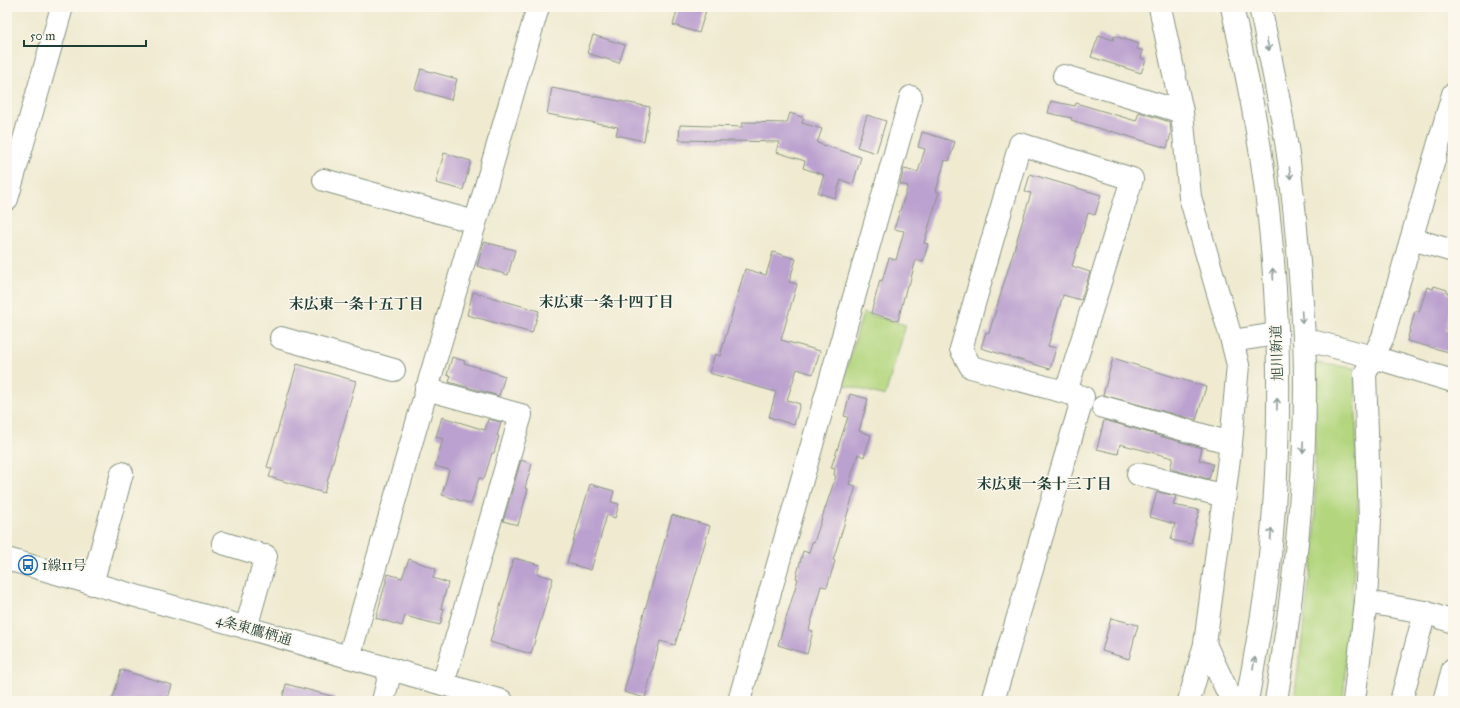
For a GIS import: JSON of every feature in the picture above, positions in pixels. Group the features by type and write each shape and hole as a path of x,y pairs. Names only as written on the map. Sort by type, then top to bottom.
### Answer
{"main road":[{"path":"7,199 62,7"},
{"path":"348,657 538,7"},
{"path":"1160,7 1182,112 1190,197 1238,365 1232,443 1205,644 1189,701"},
{"name":"旭川新道","path":"1232,7 1247,73 1261,156 1270,229 1278,393 1269,566 1247,701"},
{"name":"旭川新道","path":"1260,7 1276,84 1289,162 1304,339 1304,429 1298,534 1286,641 1276,701"},
{"path":"1064,76 1182,112"},
{"path":"1354,701 1366,602 1370,519 1365,374 1383,338 1449,120 1453,94"},
{"path":"739,701 912,97"},
{"path":"992,701 1083,397 971,368 961,349 1020,144 1132,179 1066,392"},
{"path":"324,180 475,222"},
{"path":"1412,239 1453,251"},
{"path":"1232,341 1276,334"},
{"path":"281,338 394,370"},
{"path":"1304,339 1373,357 1453,381"},
{"path":"426,389 522,415 443,684"},
{"path":"1103,407 1232,443"},
{"path":"92,584 122,473"},
{"path":"1138,474 1225,496"},
{"path":"223,543 261,555 246,628"},
{"name":"4条東鷹栖通","path":"7,559 443,684 466,696 502,701"},
{"path":"1366,602 1425,612 1453,622"},
{"path":"1402,701 1425,612"},
{"path":"1205,644 1232,701"},
{"path":"383,701 392,669"},
{"path":"1444,701 1453,669"}],"green space":[{"path":"863,313 906,325 885,396 842,384"},
{"path":"1315,363 1355,368 1358,520 1343,701 1301,701 1295,693 1315,537"}],"building":[{"path":"678,7 707,7 699,33 673,25"},
{"path":"593,35 625,45 619,63 587,53"},
{"path":"1099,35 1113,40 1114,36 1139,44 1137,49 1143,51 1141,58 1146,60 1141,73 1091,57"},
{"path":"421,69 457,79 451,100 415,89"},
{"path":"552,88 650,107 644,141 616,135 618,127 547,114"},
{"path":"1051,101 1075,106 1076,103 1136,121 1139,112 1170,122 1171,133 1167,148 1071,120 1072,118 1048,113"},
{"path":"790,113 804,118 802,123 822,129 817,143 861,157 853,184 841,180 835,198 818,193 824,175 803,168 805,161 776,152 779,142 679,140 680,125 742,127 743,122 787,123"},
{"path":"867,115 886,121 876,153 857,147"},
{"path":"922,132 955,142 949,161 945,160 936,191 939,192 924,243 928,244 923,262 916,260 909,285 907,285 898,321 871,313 880,280 882,281 889,258 896,260 904,231 894,229 908,186 900,184 904,169 918,172 925,149 918,147"},
{"path":"444,153 471,161 463,190 436,183"},
{"path":"1030,174 1101,195 1095,215 1088,213 1072,266 1090,272 1081,300 1063,295 1048,346 1056,348 1050,369 981,348 986,332 989,333 1031,193 1025,192"},
{"path":"484,242 515,250 508,275 477,266"},
{"path":"773,252 796,259 789,282 797,284 781,340 820,351 813,374 797,369 787,400 800,404 794,425 769,417 776,392 709,373 715,354 720,356 745,269 766,275"},
{"path":"1434,286 1447,290 1447,293 1453,295 1446,330 1453,332 1453,346 1451,345 1449,352 1407,341 1415,311 1419,312 1427,287 1433,289"},
{"path":"473,292 539,311 532,333 467,315"},
{"path":"452,357 465,361 464,363 505,376 499,396 449,382 451,376 447,375"},
{"path":"1113,358 1206,387 1196,420 1103,395"},
{"path":"297,364 356,381 324,493 269,477 272,469 267,467"},
{"path":"850,394 868,399 859,431 871,435 864,457 858,454 849,484 856,486 833,560 835,561 827,587 821,586 809,630 813,631 807,654 778,645 798,579 796,578 803,551 809,553 812,542 814,542 836,476 834,475 835,469 831,468 848,417 844,416"},
{"path":"442,417 485,430 488,419 501,422 494,453 492,453 484,479 479,478 471,504 442,495 449,470 435,466 443,439 436,437"},
{"path":"1104,420 1202,448 1199,460 1213,464 1209,479 1170,469 1173,458 1120,444 1118,454 1097,449"},
{"path":"521,460 532,464 525,488 528,489 518,525 503,521"},
{"path":"590,484 614,491 611,502 619,504 615,518 607,515 591,570 567,563"},
{"path":"1157,492 1176,496 1173,505 1199,510 1191,544 1171,540 1175,524 1150,517"},
{"path":"672,515 710,526 675,645 660,641 645,698 624,692 638,634"},
{"path":"514,558 540,565 537,574 553,578 531,654 490,642"},
{"path":"409,559 436,569 433,578 448,583 441,608 444,609 440,625 405,616 402,626 376,618 388,574 402,578"},
{"path":"1111,618 1138,625 1129,659 1102,651"},
{"path":"121,670 172,685 167,701 112,701"},
{"path":"286,684 335,697 335,701 282,701"}],"place":[{"name":"1線11号","path":"28,565"}],"district":[{"name":"末広東一条十四丁目","path":"606,302"},
{"name":"末広東一条十五丁目","path":"356,304"},
{"name":"末広東一条十三丁目","path":"1044,484"}]}
